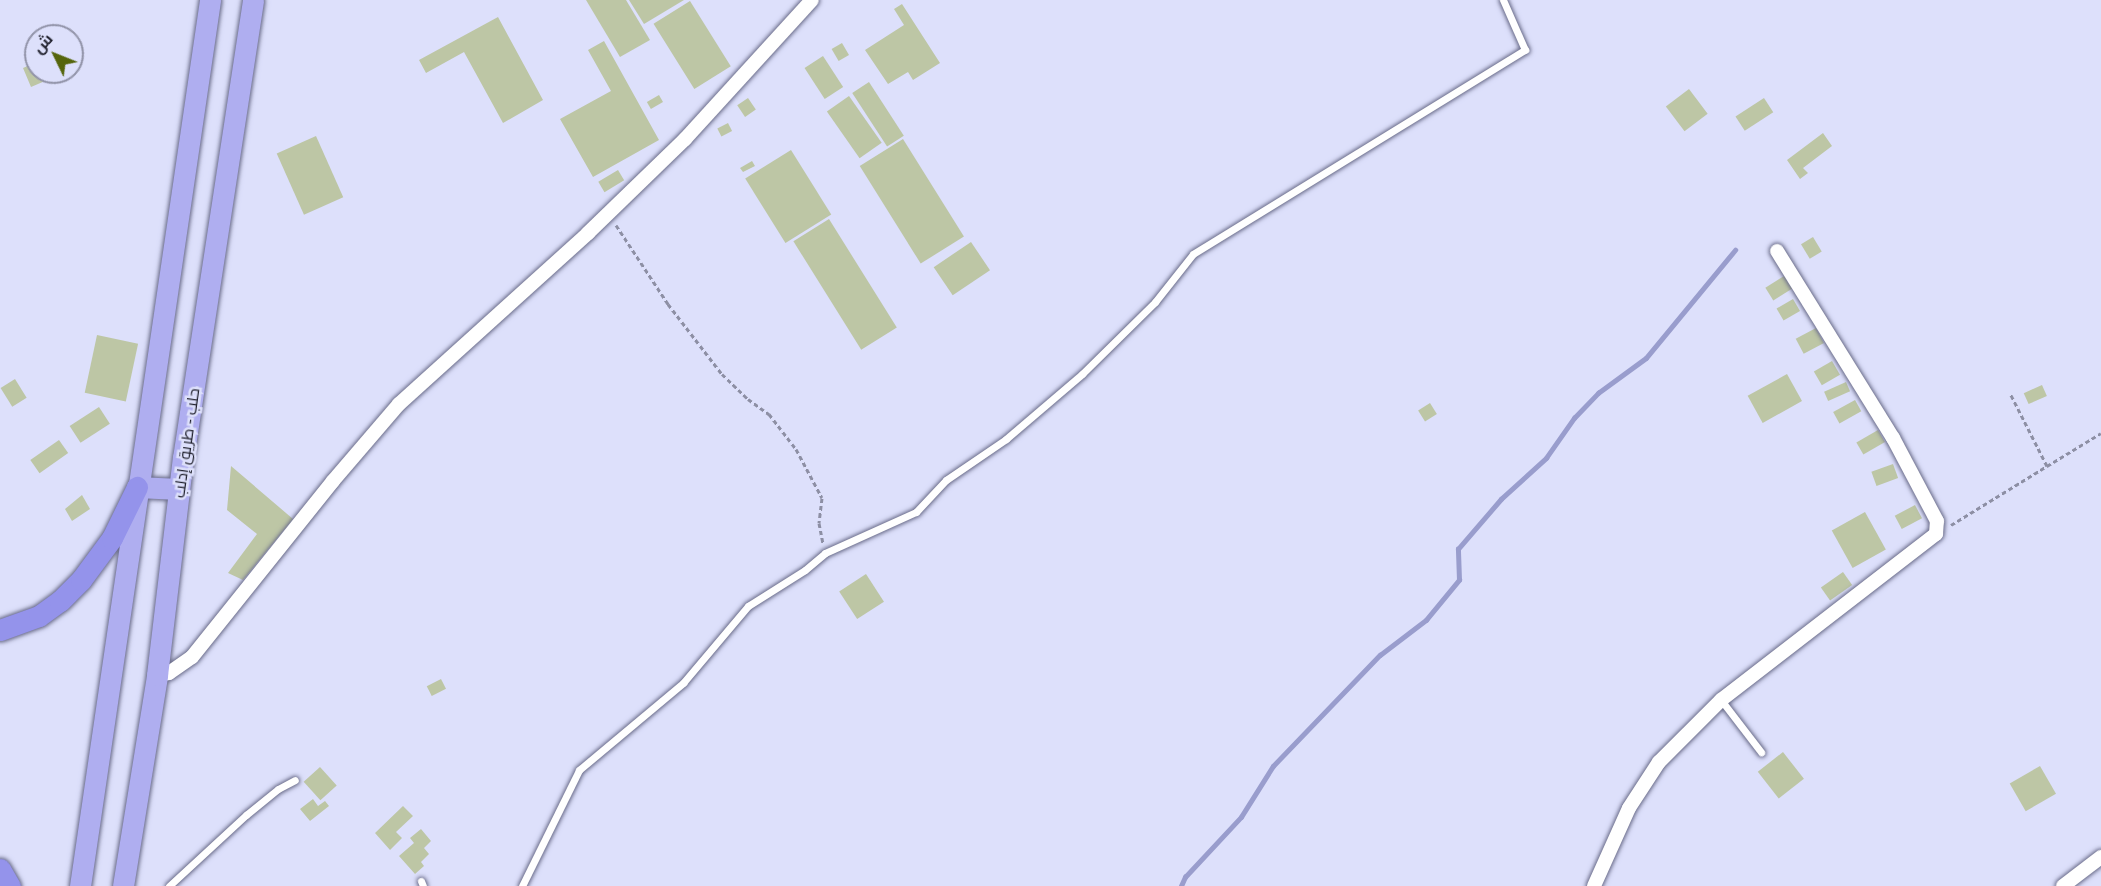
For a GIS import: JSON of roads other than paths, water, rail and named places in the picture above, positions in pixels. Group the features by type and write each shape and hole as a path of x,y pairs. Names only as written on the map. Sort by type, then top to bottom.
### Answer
{"highway":[{"path":"0,630 39,616 60,601 81,580 98,561 112,538 137,487"},
{"path":"0,869 10,886"}],"main road":[{"path":"80,886 210,0"},
{"name":"حلب - طريق إدلب","path":"123,886 157,675 179,489 253,0"},
{"path":"137,487 179,489"}],"street":[{"path":"157,675 169,673 192,657 333,481 399,404 608,214 685,139 812,0"},
{"path":"1594,886 1629,808 1659,762 1721,700 1936,534 1937,521 1893,438 1777,252"},
{"path":"2063,886 2101,857"}],"lane":[{"path":"522,886 579,770 683,683 748,606 804,570 825,553 916,512 946,480 1006,439 1082,374 1155,302 1193,254 1525,50 1503,0"},
{"path":"1721,700 1761,752"},
{"path":"169,886 246,815 278,789 295,780"}],"waterway":[{"path":"1181,886 1185,877 1241,817 1273,766 1380,655 1426,620 1459,580 1458,549 1501,499 1546,458 1574,418 1598,393 1646,358 1735,250"}]}
